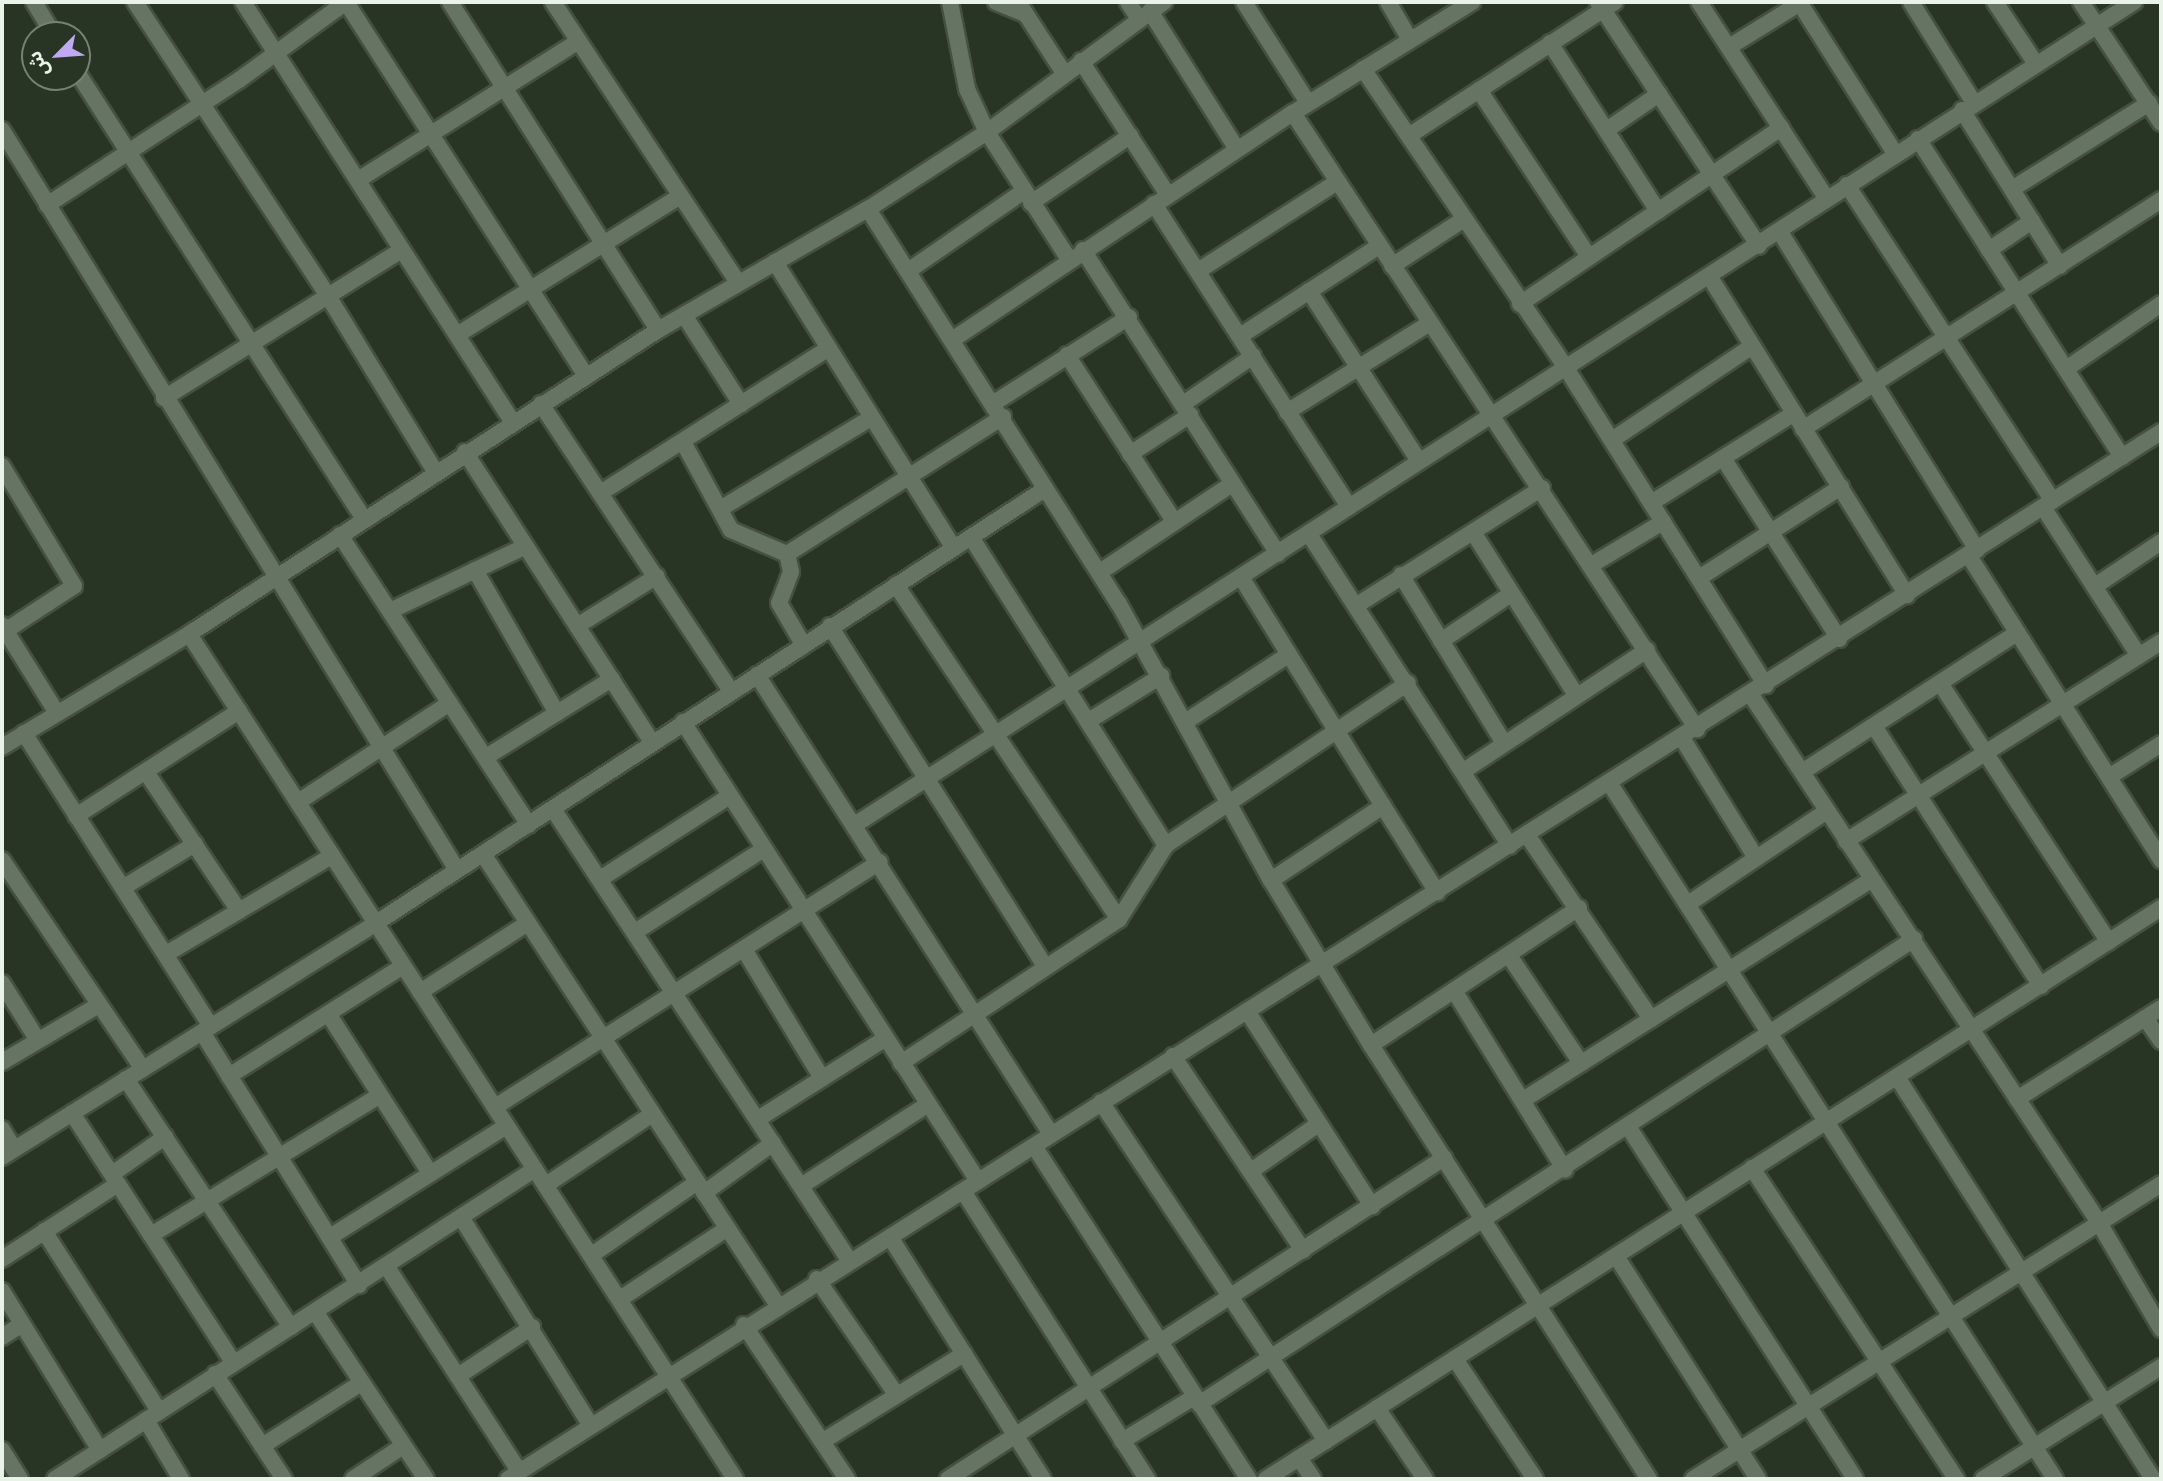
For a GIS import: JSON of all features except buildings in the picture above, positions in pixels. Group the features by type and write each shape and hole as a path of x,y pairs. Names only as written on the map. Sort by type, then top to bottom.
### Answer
{"street":[{"path":"34,2 46,21"},
{"path":"135,2 328,296 435,471"},
{"path":"243,2 513,422"},
{"path":"47,205 276,53 346,2 534,290 586,376"},
{"path":"450,2 658,330"},
{"path":"553,2 738,283"},
{"path":"950,2 960,73 987,132 1069,259"},
{"path":"996,2 1022,8 1063,73"},
{"path":"1128,2 1144,15 1237,149"},
{"path":"2,747 189,634 435,471 658,330 868,209 987,132 1063,73 1164,2"},
{"path":"1244,2 1308,103"},
{"path":"1388,2 1410,40"},
{"path":"952,340 1069,259 1237,149 1472,2"},
{"path":"1699,2 1827,199"},
{"path":"1729,47 1800,2 1895,153"},
{"path":"1911,2 2012,189 2060,266"},
{"path":"1995,2 2036,64"},
{"path":"2081,2 2161,123"},
{"path":"856,824 1419,461 1711,279 1895,153 2134,2"},
{"path":"1410,135 1605,4 1759,246"},
{"path":"358,180 504,85 577,42"},
{"path":"1550,43 1608,129 1658,211"},
{"path":"1081,61 1168,195"},
{"path":"1363,69 1566,368 1766,685"},
{"path":"1479,90 1589,257"},
{"path":"89,91 365,519"},
{"path":"1608,129 1660,94"},
{"path":"2012,189 2149,103"},
{"path":"1293,113 1430,323 1594,564 1697,729"},
{"path":"1521,304 1781,128"},
{"path":"2,130 380,750 457,870"},
{"path":"908,271 1130,136"},
{"path":"1918,139 2122,457"},
{"path":"1198,271 1337,182"},
{"path":"1847,185 1946,337 2139,656"},
{"path":"457,335 534,290 680,196"},
{"path":"1803,429 2161,200"},
{"path":"1154,204 1349,507"},
{"path":"868,209 1100,572 1161,676 1271,880 1321,964 1649,1479"},
{"path":"1392,266 1464,219"},
{"path":"1989,250 2032,221"},
{"path":"1780,232 1875,385 2017,633 2112,775 2161,860"},
{"path":"1240,336 1379,246"},
{"path":"164,398 402,250"},
{"path":"1083,250 1129,317 1278,554"},
{"path":"775,262 954,548"},
{"path":"1711,279 1907,595"},
{"path":"1309,292 1419,461"},
{"path":"2066,369 2161,304"},
{"path":"684,314 741,404"},
{"path":"787,554 907,476 998,410 1067,355 1129,317"},
{"path":"1287,412 1430,323"},
{"path":"1612,440 1751,347"},
{"path":"602,492 827,349"},
{"path":"1067,355 1174,521"},
{"path":"1130,454 1252,356"},
{"path":"541,404 602,492 731,691"},
{"path":"1651,503 1793,414"},
{"path":"720,509 871,418"},
{"path":"387,1267 458,1376 513,1475 777,1304 890,1237 1173,1056 1751,695 2122,457 2160,437"},
{"path":"683,442 735,533 777,546 787,554 791,572 779,603 803,644"},
{"path":"465,452 652,742"},
{"path":"1723,458 1839,639"},
{"path":"2,466 74,586 3,630 57,713"},
{"path":"1100,572 1232,484"},
{"path":"1357,605 1542,488"},
{"path":"1699,578 1841,488"},
{"path":"2,1129 8,1153 376,923 1045,489"},
{"path":"1594,564 1663,522"},
{"path":"1473,532 1576,695"},
{"path":"1309,534 1465,770 1510,846"},
{"path":"340,535 392,610 528,825"},
{"path":"971,537 1090,720 1166,845"},
{"path":"2095,586 2161,542"},
{"path":"392,610 526,546"},
{"path":"475,570 556,713"},
{"path":"1401,575 1504,743"},
{"path":"577,626 657,576"},
{"path":"1241,577 1437,892"},
{"path":"896,585 1000,733 1119,919"},
{"path":"1441,641 1511,594"},
{"path":"830,626 1044,965"},
{"path":"1802,772 2017,633"},
{"path":"189,634 506,1126 593,1254 732,1475 715,1479"},
{"path":"1846,841 2161,642"},
{"path":"1465,770 1647,650"},
{"path":"1185,722 1288,655"},
{"path":"757,675 856,824 1051,1134"},
{"path":"1090,720 1161,676"},
{"path":"486,757 612,679"},
{"path":"901,1063 1044,965 1119,919 1166,845 1408,682"},
{"path":"1940,683 2109,942"},
{"path":"1751,695 1871,880 1914,939 1970,1031 2098,1221 2161,1329"},
{"path":"298,802 450,703"},
{"path":"76,816 239,711"},
{"path":"683,722 978,1181"},
{"path":"1874,726 2041,986"},
{"path":"24,733 166,954 229,1076 359,1285"},
{"path":"1682,738 1756,858"},
{"path":"2112,775 2161,744"},
{"path":"146,772 239,911"},
{"path":"1609,784 1826,1122 1953,1313 2055,1479"},
{"path":"600,878 730,796"},
{"path":"1271,880 1382,806"},
{"path":"553,809 849,1261"},
{"path":"1688,904 1827,811"},
{"path":"1527,835 1579,908 1651,1019"},
{"path":"124,887 195,844"},
{"path":"635,932 764,849"},
{"path":"483,854 651,1115 777,1304"},
{"path":"166,954 332,856"},
{"path":"495,1107 745,951 879,862"},
{"path":"2,863 97,1006 143,1069"},
{"path":"1523,1100 1871,880"},
{"path":"1371,1045 1510,957 1579,908"},
{"path":"1266,1479 2161,908"},
{"path":"421,992 528,923"},
{"path":"1122,1441 1272,1357 1486,1222 1914,939"},
{"path":"745,951 822,1078"},
{"path":"1510,957 1581,1063"},
{"path":"229,1076 403,966"},
{"path":"2,983 37,1039"},
{"path":"1455,992 1565,1170"},
{"path":"2,1062 97,1006"},
{"path":"2017,1099 2161,1008"},
{"path":"1247,1011 1317,1125 1372,1206"},
{"path":"329,1015 430,1173"},
{"path":"2146,1018 2161,1041"},
{"path":"758,1119 886,1038"},
{"path":"1173,1056 1303,1250"},
{"path":"1897,1077 2153,1479"},
{"path":"126,1079 291,1327"},
{"path":"151,1235 380,1097"},
{"path":"1101,1102 1233,1295 1326,1441"},
{"path":"801,1186 928,1104"},
{"path":"72,1113 233,1363"},
{"path":"546,1185 651,1115"},
{"path":"1251,1171 1317,1125"},
{"path":"330,1237 506,1126"},
{"path":"1629,1128 1855,1479"},
{"path":"2,1259 115,1179 165,1138"},
{"path":"593,1254 773,1143"},
{"path":"1034,1146 1158,1343 1249,1479"},
{"path":"948,1479 1444,1158"},
{"path":"1752,1168 1956,1479"},
{"path":"55,1479 80,1472 100,1450 536,1169"},
{"path":"1693,1479 2021,1269 2161,1184"},
{"path":"963,1191 1087,1389 1147,1479"},
{"path":"461,1217 590,1424"},
{"path":"620,1299 726,1229"},
{"path":"44,1231 152,1416 181,1479"},
{"path":"890,1237 1043,1479"},
{"path":"1616,1256 1758,1479"},
{"path":"817,1279 896,1395"},
{"path":"2,1290 100,1450"},
{"path":"316,1313 426,1479"},
{"path":"2,1336 22,1324"},
{"path":"744,1325 847,1479"},
{"path":"458,1376 531,1327"},
{"path":"823,1441 964,1354"},
{"path":"1455,1359 1535,1479"},
{"path":"1983,1479 2161,1367"},
{"path":"215,1374 284,1479"},
{"path":"262,1446 361,1383"},
{"path":"1377,1408 1425,1479"},
{"path":"353,1479 403,1446"},
{"path":"2,1450 20,1479"},
{"path":"1299,1458 1313,1479"}]}
